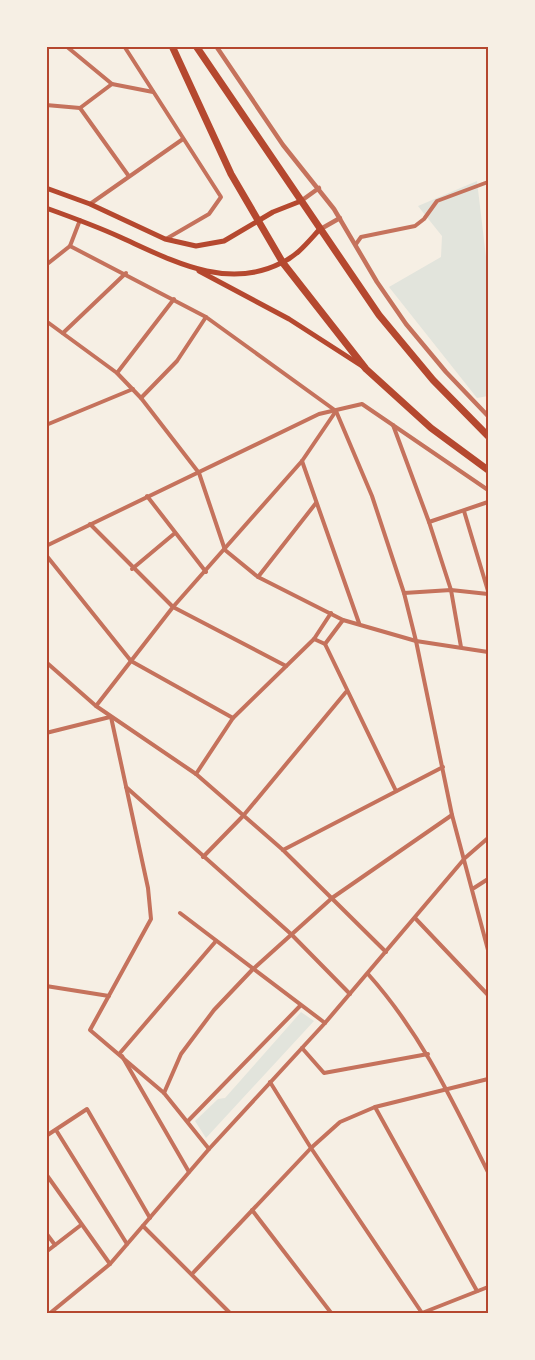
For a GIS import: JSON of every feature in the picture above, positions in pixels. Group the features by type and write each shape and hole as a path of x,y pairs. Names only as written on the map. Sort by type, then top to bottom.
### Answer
{"highway":[{"path":"172,46 231,174 282,263 366,369 431,428 489,470"},
{"path":"196,46 379,315 433,380 489,436"}],"main road":[{"path":"46,188 90,204 165,239 181,244 208,245 232,238 258,221 300,201"},
{"path":"46,208 80,220 192,268 289,319 366,369"},
{"path":"192,268 244,275 282,263 300,251 319,230"}],"street":[{"path":"66,46 112,84 153,92"},
{"path":"124,46 221,197 209,214 165,239"},
{"path":"216,46 283,144 340,218 377,282 406,324 446,372 489,416"},
{"path":"46,105 80,108 112,84"},
{"path":"80,108 128,175"},
{"path":"90,204 128,175 183,139"},
{"path":"356,244 361,237 415,226 424,219 437,201 489,182"},
{"path":"300,201 319,188"},
{"path":"319,230 340,218"},
{"path":"46,265 70,246 80,220"},
{"path":"70,246 126,273 206,317 336,411 372,496 404,594 452,815 486,926 489,950"},
{"path":"63,333 126,273"},
{"path":"117,372 174,299"},
{"path":"141,398 177,361 206,317"},
{"path":"46,321 117,372 141,398 199,473 225,550 258,577 343,620 416,641 489,652"},
{"path":"46,425 133,389"},
{"path":"46,546 318,414 362,404 489,490"},
{"path":"96,706 173,607 302,461 336,411"},
{"path":"392,424 429,522 451,590 460,647"},
{"path":"302,461 359,624"},
{"path":"147,496 206,572"},
{"path":"429,522 489,502"},
{"path":"258,577 316,503"},
{"path":"404,594 451,590 489,592 464,511"},
{"path":"90,525 173,607 286,666"},
{"path":"132,569 176,533"},
{"path":"46,555 131,661 233,718"},
{"path":"196,774 233,718 314,639 331,613"},
{"path":"325,644 343,620"},
{"path":"314,639 325,644 346,692 396,792"},
{"path":"46,662 96,706 196,774 283,850 386,952"},
{"path":"203,857 243,816 346,692"},
{"path":"46,733 111,717"},
{"path":"111,717 148,888 151,919 90,1030 120,1053 164,1093 209,1149"},
{"path":"283,850 443,767"},
{"path":"126,787 291,934 350,994"},
{"path":"164,1093 181,1054 213,1010 252,970 332,898 452,815"},
{"path":"49,1314 110,1264 209,1149 368,974 465,858 489,838"},
{"path":"474,888 489,879"},
{"path":"180,913 252,970 325,1023"},
{"path":"415,918 489,995"},
{"path":"120,1053 216,940"},
{"path":"368,974 393,1002 428,1054 489,1172"},
{"path":"46,986 109,996"},
{"path":"188,1121 301,1005"},
{"path":"302,1048 324,1073 428,1054"},
{"path":"120,1053 189,1172"},
{"path":"192,1274 311,1148 340,1122 375,1107 489,1079"},
{"path":"270,1082 311,1148 422,1313 489,1287"},
{"path":"375,1107 477,1291"},
{"path":"46,1136 87,1109 150,1218"},
{"path":"56,1130 127,1244"},
{"path":"46,1174 110,1264"},
{"path":"252,1210 332,1314"},
{"path":"46,1252 81,1225"},
{"path":"143,1226 231,1314"},
{"path":"46,1233 55,1245"}],"shaded area":[{"path":"477,181 488,274 488,396 477,398 389,287 441,257 442,236 418,206"},
{"path":"301,1012 314,1021 206,1138 195,1121 218,1099 225,1098"}]}
